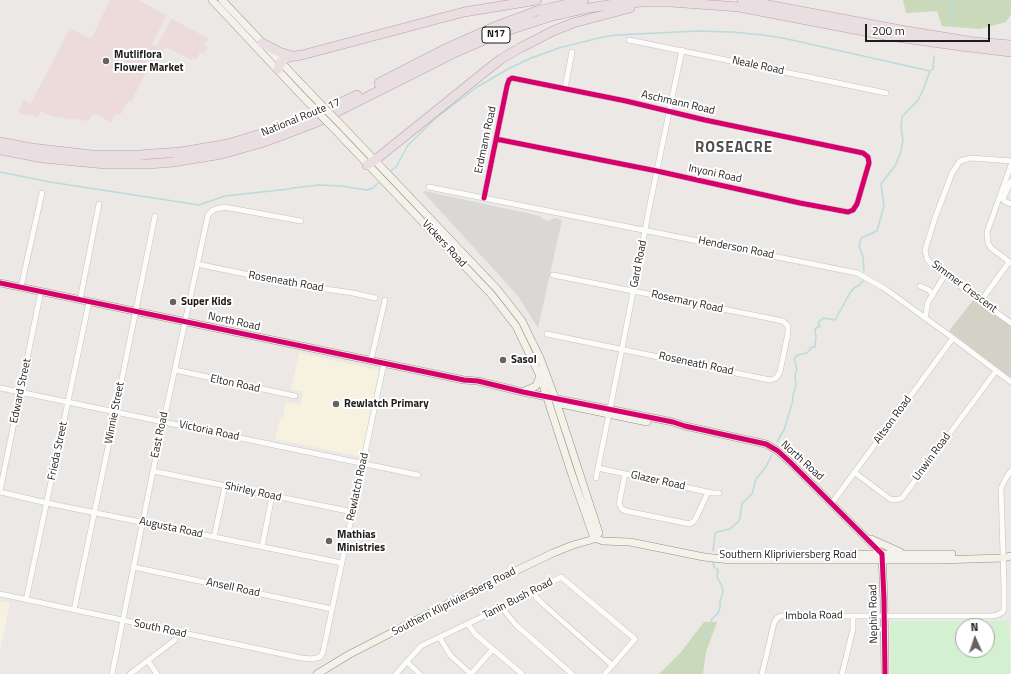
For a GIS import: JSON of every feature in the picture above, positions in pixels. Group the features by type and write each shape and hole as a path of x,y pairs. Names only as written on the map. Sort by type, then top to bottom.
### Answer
{"highway":[{"path":"279,66 284,59 293,56 302,55 464,12 537,0"},
{"name":"National Route 17","path":"0,142 63,152 118,156 174,153 228,144 280,128 332,107 494,26 537,11 584,0"},
{"path":"742,0 906,31 961,40 1011,45"},
{"name":"N17","path":"0,150 43,158 106,164 148,164 173,162 222,154 264,142 304,127 477,42 552,16 599,6 635,2 671,2 739,7 897,37 1011,52"},
{"path":"370,163 497,63 536,39 553,30 589,17 629,8 671,2"},
{"path":"262,43 279,52 293,56"}],"main road":[{"name":"Vickers Road","path":"212,0 279,66 310,93 345,129 370,163 501,306 518,328 562,419 597,536"},
{"name":"Vickers Road","path":"222,0 262,43 303,97 338,134 452,240 497,289 514,311 534,346 552,400 589,524 597,536"},
{"name":"North Road","path":"0,283 371,360 464,380 485,387 662,424 685,426 766,444 778,451 866,536 882,557"},
{"path":"523,392 536,386 540,376"},
{"name":"North Road","path":"464,380 478,381 523,392 573,407 610,412"},
{"path":"562,419 566,410 573,407"},
{"path":"579,543 588,532 589,524"},
{"name":"Southern Klipriviersberg Road","path":"317,674 326,672 350,654 465,595 554,552 597,536 633,539 718,556 813,558 1007,556"},
{"path":"866,536 892,549 911,554"},
{"name":"Southern Klipriviersberg Road","path":"882,557 911,554 1007,556"},
{"name":"Nephin Road","path":"882,557 885,615 885,674"}],"street":[{"name":"Neale Road","path":"629,40 886,93"},
{"name":"Gard Road","path":"596,478 682,50"},
{"path":"565,88 572,52"},
{"name":"Aschmann Road","path":"507,86 510,79 515,78 850,150"},
{"name":"Erdmann Road","path":"484,198 507,86"},
{"name":"Inyoni Road","path":"496,139 800,203 850,212 855,209 857,204 869,163 866,154 850,150"},
{"name":"Simmer Crescent","path":"1011,161 971,158 960,161 954,168 935,218 925,250 930,264 1011,323"},
{"path":"981,301 1010,262 991,248 988,243 987,232 1011,165"},
{"path":"1011,181 1003,199 1011,204"},
{"name":"Henderson Road","path":"429,188 857,273 884,288 1011,382"},
{"path":"21,287 42,194"},
{"path":"80,300 99,204"},
{"name":"East Road","path":"112,674 142,522 208,215 213,210 224,207 301,221"},
{"name":"Winnie Street","path":"74,610 155,216"},
{"name":"Roseneath Road","path":"197,264 298,285 353,293 375,298"},
{"name":"Rosemary Road","path":"553,275 774,319"},
{"path":"925,318 928,304 945,275"},
{"path":"920,286 929,290 932,296"},
{"name":"Edward Street","path":"0,491 41,292"},
{"path":"371,360 385,300"},
{"name":"Frieda Street","path":"26,600 89,302"},
{"name":"Roseneath Road","path":"547,334 772,379 780,372 788,334 788,326 785,322 774,319"},
{"name":"Altson Road","path":"832,503 953,338"},
{"name":"Rewlatch Road","path":"321,656 384,363"},
{"name":"Elton Road","path":"175,370 295,396"},
{"name":"Unwin Road","path":"854,472 890,499 896,500 902,498 996,371"},
{"name":"Victoria Road","path":"0,388 418,475"},
{"name":"Glazer Road","path":"598,468 708,492 719,493"},
{"name":"Shirley Road","path":"153,471 353,512"},
{"path":"1007,556 1001,488 1011,471"},
{"path":"625,474 619,504 622,509 626,511 690,524 696,518 708,492"},
{"path":"214,537 225,486"},
{"name":"Augusta Road","path":"0,491 47,503 342,563"},
{"path":"262,547 272,496"},
{"name":"Imbola Road","path":"762,674 774,622 778,617 782,616 999,615 1004,609 1007,556"},
{"name":"Ansell Road","path":"134,567 332,609"},
{"name":"Tanin Bush Road","path":"396,674 421,646 534,592 561,577 635,639 612,665"},
{"path":"534,592 536,597 544,605 612,665 605,674"},
{"name":"South Road","path":"0,594 301,658 315,659 321,656"},
{"path":"503,607 516,625 572,674"},
{"path":"842,674 853,629 853,616"},
{"path":"468,624 475,634 522,674"},
{"path":"440,638 450,655 471,674 493,649"},
{"path":"130,674 175,640"},
{"path":"148,661 157,674"},
{"path":"407,662 420,674"}],"shaded area":[{"name":"Mutliflora Flower Market","path":"110,0 138,0 167,15 152,44 157,46 171,19 208,38 204,46 208,47 204,54 200,52 197,59 193,57 192,60 165,47 157,64 151,62 131,102 128,101 120,115 116,113 111,122 93,113 89,121 80,120 77,118 75,120 51,116 41,111 37,117 28,114 27,116 18,111 24,100 30,105 70,28 91,39"},
{"path":"423,192 540,216 548,221 555,218 562,220 538,328 518,296"},
{"path":"974,299 1011,325 1011,378 949,331"},
{"name":"Rewlatch Primary","path":"299,353 379,370 362,454 357,456 275,439 280,419 283,419 286,402 300,405 303,391 291,389"},
{"path":"0,601 10,603 0,651"}],"green space":[{"path":"903,0 1011,0 1011,14 1006,22 980,29 942,26 937,11 906,13"},
{"path":"890,621 955,621 955,658 995,658 995,621 1009,621 1010,674 891,674"},
{"path":"704,622 717,622 706,652 703,674 659,674 681,652"}],"waterway":[{"path":"953,0 953,24"},
{"path":"390,171 396,167 408,145 437,117 477,87 531,58 559,48 603,37 698,31 763,35 783,38 930,71"},
{"path":"864,271 863,257 859,246 861,238 877,231 884,206 881,184 895,166 901,152 903,140 901,127 902,117 918,100 930,71 933,69 934,56"},
{"path":"0,172 50,182 199,205 225,196 319,185 341,186 367,190 373,188 378,183"},
{"path":"777,442 784,430 796,386 795,375 797,369 794,359 797,355 807,353 812,347 815,347 815,329 820,326 818,323 823,318 835,320 850,293 863,281"},
{"path":"713,551 715,534 717,532 730,529 738,522 742,503 752,494 756,479 765,468 772,455"},
{"path":"703,642 712,619 718,613 723,592 722,586 717,577 718,570 714,567 713,562"}],"cycle path":[{"path":"484,198 507,86 509,80 512,78 626,101 705,120 863,153 868,157 869,163 857,204 853,210 848,212 800,203 657,171 496,139"},
{"path":"0,283 464,380 478,381 523,392 673,422 766,444 778,451 790,462 882,554 885,674"}],"place":[{"name":"Mutliflora Flower Market","path":"106,61"},
{"name":"Super Kids","path":"173,302"},
{"name":"Sasol","path":"503,360"},
{"name":"Rewlatch Primary","path":"336,404"},
{"name":"Mathias Ministries","path":"329,541"}],"district":[{"name":"ROSEACRE","path":"734,148"}]}
